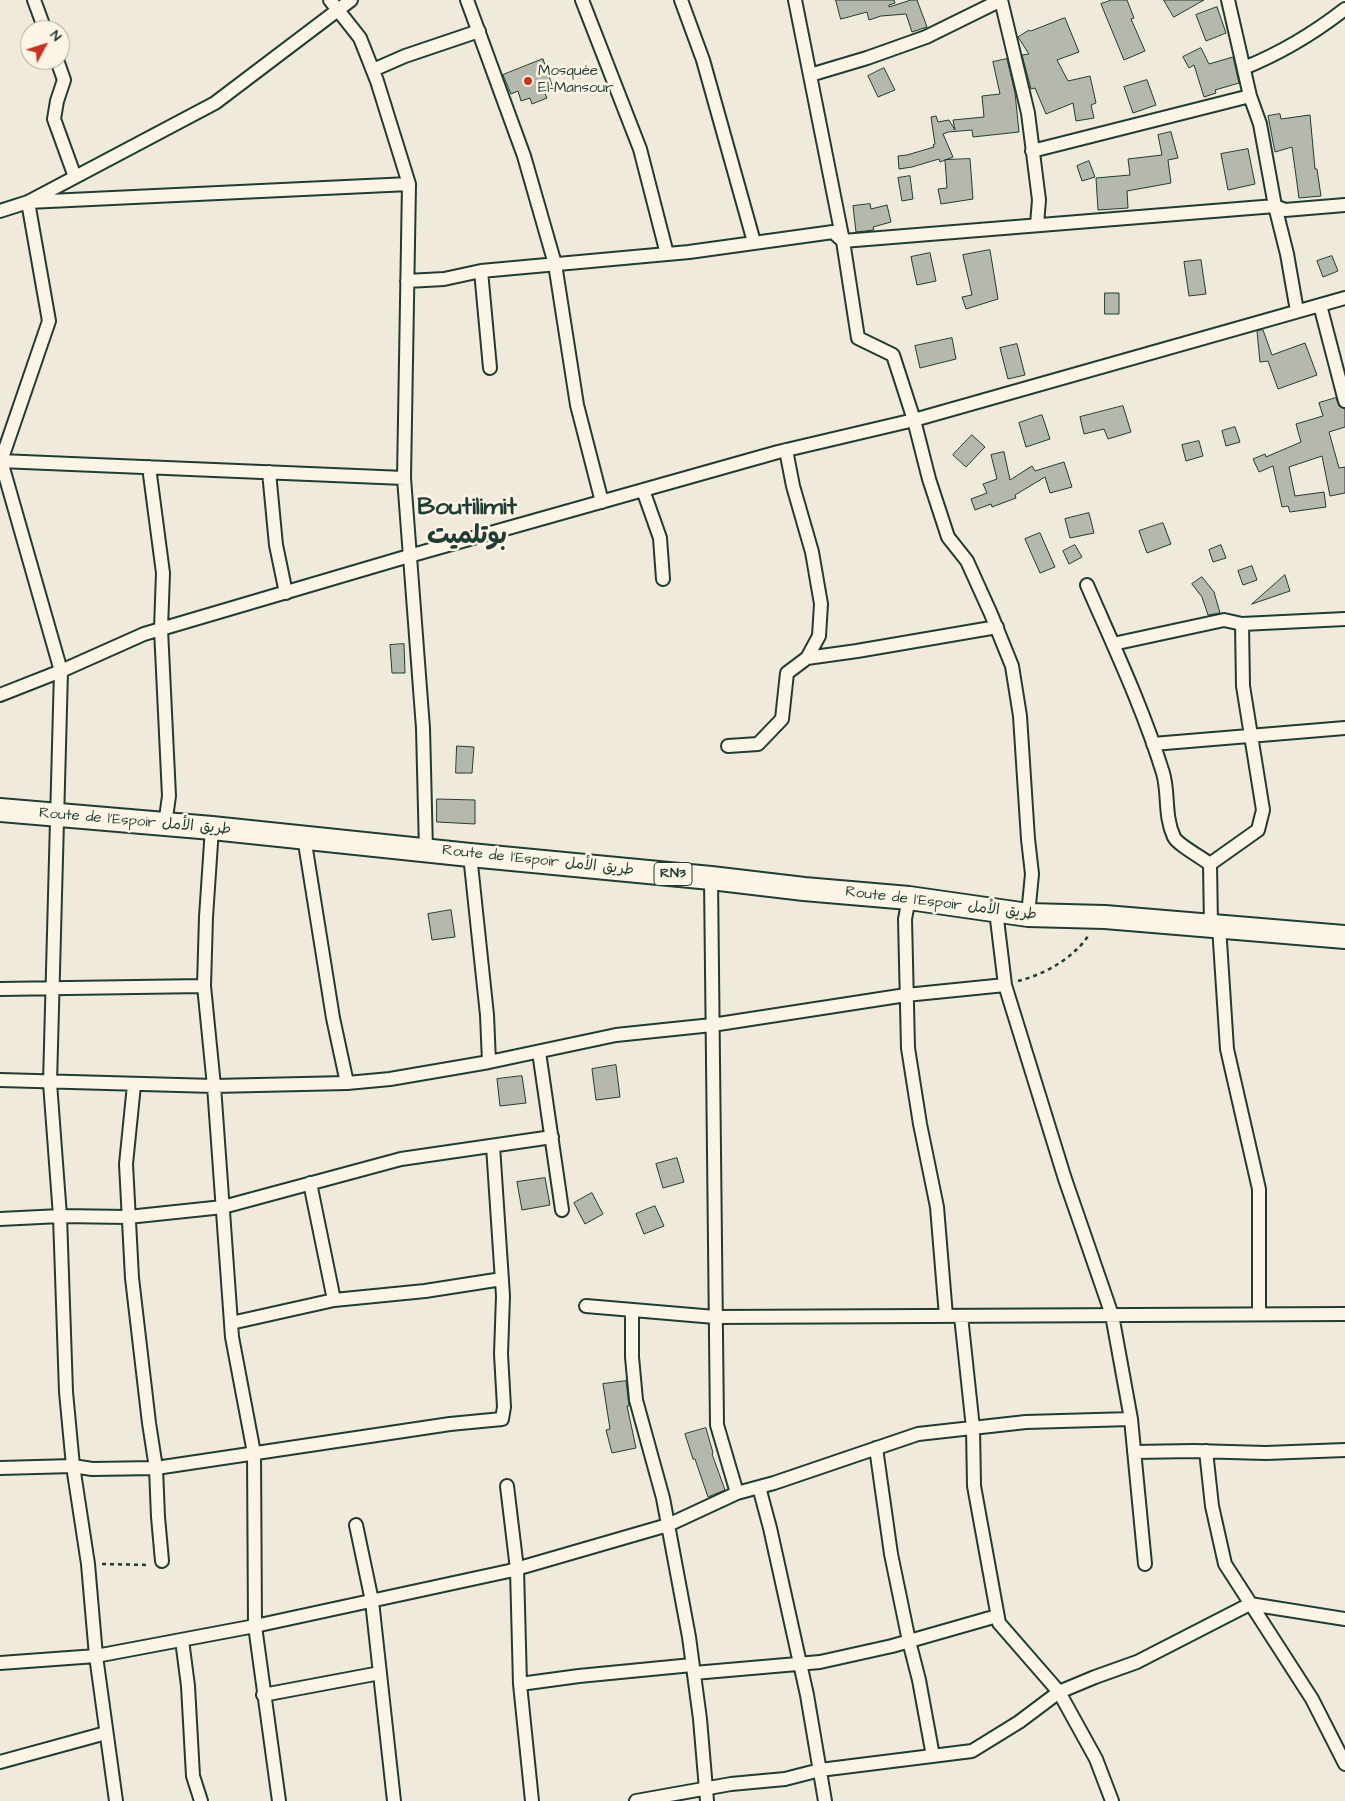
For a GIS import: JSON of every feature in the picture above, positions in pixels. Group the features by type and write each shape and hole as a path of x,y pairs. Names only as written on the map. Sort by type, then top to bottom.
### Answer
{"highway":[{"name":"Route de l’Espoir طريق الأمل","path":"0,810 212,828 804,889 909,898 1028,916 1105,917 1345,937"}],"street":[{"path":"34,0 41,20"},
{"path":"330,0 360,38 373,70 409,184 404,478 423,728 426,850"},
{"path":"0,211 28,202 215,103 351,0"},
{"path":"468,0 524,156 555,264 577,406 602,502"},
{"path":"582,0 640,149 667,254"},
{"path":"681,0 704,60 754,242"},
{"path":"795,0 843,241 858,338 892,355 914,420 929,479 948,537 967,561 997,627 1012,666 1020,716 1032,874 1028,916"},
{"path":"810,75 867,58 926,37 1001,0 1028,113 1039,200 1038,224"},
{"path":"1228,0 1250,96 1260,124 1297,311"},
{"path":"1244,68 1274,56 1321,27 1345,9"},
{"path":"373,70 405,56 479,31"},
{"path":"60,70 64,80 56,101 54,119 75,177"},
{"path":"1032,151 1250,96"},
{"path":"28,202 409,184"},
{"path":"28,202 50,321 1,461 61,671 50,1082 60,1216 66,1392 73,1466 88,1564 96,1656 116,1801"},
{"path":"408,281 444,279 481,271 667,254 833,232 843,241 1275,206 1285,210 1345,205"},
{"path":"481,271 490,368"},
{"path":"0,695 160,629 409,556 786,450 914,420 1345,298"},
{"path":"1320,305 1345,401"},
{"path":"728,746 758,744 782,719 787,673 807,658 819,636 821,604 812,552 793,486 786,450"},
{"path":"1,461 404,478"},
{"path":"149,467 163,573 160,629 169,796 165,825"},
{"path":"269,472 276,545 286,592"},
{"path":"643,490 660,538 663,580"},
{"path":"1087,585 1126,671 1164,776 1168,816 1174,839 1210,864"},
{"path":"1113,644 1224,620 1242,624 1345,619"},
{"path":"1210,864 1258,830 1263,810 1243,686 1242,624"},
{"path":"807,658 997,627"},
{"path":"1153,744 1345,728"},
{"path":"212,828 204,986 214,1086 232,1337 254,1453 255,1626 279,1801"},
{"path":"304,838 332,1018 346,1083"},
{"path":"470,855 487,1015 489,1062"},
{"path":"1210,864 1227,1049 1259,1189 1259,1314"},
{"path":"711,878 717,1425 737,1493"},
{"path":"909,898 905,919 908,1048 920,1124 938,1207 946,1316"},
{"path":"996,911 1004,985 1065,1179 1112,1315 1132,1419 1145,1564"},
{"path":"0,1080 214,1086 346,1083 390,1079 489,1062 616,1035 712,1025 906,995 1004,985"},
{"path":"0,989 204,986"},
{"path":"539,1052 562,1210"},
{"path":"134,1085 126,1164 128,1217 132,1278 148,1423 156,1468 162,1560"},
{"path":"0,1219 60,1216 128,1217 223,1207 401,1159 552,1137"},
{"path":"0,1468 73,1466 92,1469 156,1468 450,1424 502,1419 504,1407 501,1354 502,1279 493,1146"},
{"path":"310,1183 334,1300"},
{"path":"231,1323 334,1300 425,1291 502,1279"},
{"path":"586,1306 715,1317 1345,1314"},
{"path":"632,1310 632,1357 636,1400 663,1498 668,1525 693,1669 707,1801"},
{"path":"961,1316 974,1428 974,1486 999,1623 1059,1692 1096,1759 1112,1801"},
{"path":"0,1663 96,1656 255,1626 517,1569 668,1525 737,1493 918,1434 1026,1422 1132,1419"},
{"path":"876,1448 891,1554 919,1680 933,1756"},
{"path":"1134,1452 1206,1451 1266,1453 1345,1450"},
{"path":"1206,1451 1212,1506 1225,1564 1312,1700 1345,1764"},
{"path":"507,1486 517,1569 520,1684 532,1801"},
{"path":"759,1487 800,1664 825,1801"},
{"path":"356,1525 372,1601 394,1801"},
{"path":"636,1801 731,1784 785,1779 820,1770 972,1751 1019,1722 1059,1692 1137,1662 1250,1604 1345,1619"},
{"path":"520,1684 579,1676 820,1662 909,1641 997,1616"},
{"path":"182,1640 188,1686 193,1776 201,1801"},
{"path":"263,1695 380,1673"},
{"path":"0,1762 106,1733"}],"path":[{"path":"1004,985 1028,979 1064,960 1078,949 1105,917"},
{"path":"88,1564 159,1565 162,1560"}],"building":[{"path":"836,0 894,0 895,3 889,5 889,7 917,0 927,27 912,32 906,14 881,16 869,20 867,12 841,19"},
{"path":"1112,0 1127,0 1134,18 1131,19 1145,51 1124,60 1101,4"},
{"path":"1164,0 1204,0 1174,17"},
{"path":"1217,7 1226,33 1206,41 1196,15"},
{"path":"1065,18 1079,52 1057,60 1068,81 1090,76 1096,103 1091,105 1094,118 1076,121 1073,103 1046,114 1035,88 1031,89 1022,55 1029,54 1018,37 1029,30"},
{"path":"1201,48 1209,64 1233,57 1239,83 1215,90 1216,93 1204,97 1194,65 1189,68 1183,57"},
{"name":"Mosquée El-Mansour","path":"543,59 553,88 544,91 547,98 532,104 530,98 521,101 518,91 511,94 503,75"},
{"path":"1007,59 1015,93 1019,132 973,137 972,130 948,132 943,134 953,157 940,162 939,159 899,169 898,156 934,147 931,117 936,116 938,122 949,120 955,130 953,120 984,117 982,96 1000,94 993,62"},
{"path":"884,68 895,90 878,97 868,76"},
{"path":"1147,80 1156,105 1133,113 1124,87"},
{"path":"1280,114 1281,119 1310,115 1315,169 1317,169 1321,196 1299,198 1292,147 1275,152 1268,116"},
{"path":"1171,132 1178,158 1168,160 1171,183 1127,191 1128,208 1098,210 1096,178 1130,175 1128,159 1162,155 1158,135"},
{"path":"1248,149 1255,184 1228,190 1221,154"},
{"path":"970,159 973,199 941,204 938,189 947,188 945,160"},
{"path":"1089,161 1095,177 1082,181 1077,166"},
{"path":"910,176 913,199 902,201 898,178"},
{"path":"870,204 871,209 887,205 891,222 873,227 874,230 856,232 853,206"},
{"path":"990,250 998,299 966,309 962,297 972,295 963,255"},
{"path":"930,253 936,281 917,285 911,257"},
{"path":"1332,256 1338,271 1323,277 1317,261"},
{"path":"1201,260 1206,294 1189,296 1184,262"},
{"path":"1105,293 1119,293 1119,314 1105,314"},
{"path":"1263,330 1272,355 1305,343 1317,375 1278,389 1268,361 1260,362 1257,331"},
{"path":"952,338 956,359 920,368 915,346"},
{"path":"1017,344 1025,375 1008,379 1000,348"},
{"path":"1336,398 1339,406 1345,409 1345,427 1329,432 1339,468 1345,467 1345,493 1330,496 1322,456 1289,467 1295,496 1324,492 1326,507 1290,512 1288,506 1282,507 1273,466 1259,472 1253,459 1265,454 1266,457 1301,442 1296,424 1323,416 1319,403"},
{"path":"1123,406 1131,432 1108,439 1104,429 1084,434 1080,417"},
{"path":"1042,415 1050,439 1026,447 1019,423"},
{"path":"1235,427 1240,442 1226,446 1222,431"},
{"path":"972,435 985,447 966,467 953,455"},
{"path":"1199,441 1203,456 1186,461 1182,445"},
{"path":"1004,452 1010,480 1032,466 1035,471 1064,462 1072,487 1050,493 1045,477 1015,495 1016,498 992,507 991,504 975,510 971,499 987,493 983,484 997,479 991,455"},
{"path":"1089,513 1094,533 1070,538 1065,519"},
{"path":"1163,523 1171,544 1147,553 1139,531"},
{"path":"1040,533 1055,567 1040,573 1025,539"},
{"path":"1075,545 1082,557 1069,564 1063,551"},
{"path":"1221,545 1226,558 1213,562 1209,550"},
{"path":"1252,566 1257,580 1243,585 1238,571"},
{"path":"1285,575 1290,591 1252,604"},
{"path":"1202,577 1214,592 1220,613 1208,615 1202,597 1192,584"},
{"path":"404,644 405,673 392,673 390,645"},
{"path":"457,746 474,747 472,773 456,773"},
{"path":"437,799 475,800 475,824 437,822"},
{"path":"451,910 455,937 432,940 428,914"},
{"path":"616,1065 620,1097 596,1100 592,1069"},
{"path":"522,1076 526,1103 500,1106 497,1079"},
{"path":"677,1158 684,1182 663,1188 656,1164"},
{"path":"545,1178 550,1205 522,1210 517,1182"},
{"path":"592,1193 603,1214 585,1224 574,1203"},
{"path":"655,1206 664,1226 644,1234 636,1214"},
{"path":"626,1381 629,1406 627,1406 636,1448 612,1453 606,1430 610,1429 603,1384"},
{"path":"706,1428 712,1454 725,1490 708,1497 685,1434"}],"place":[{"name":"Mosquée El-Mansour","path":"528,81"}],"district":[{"name":"Boutilimit بوتلميت","path":"467,524"}]}
